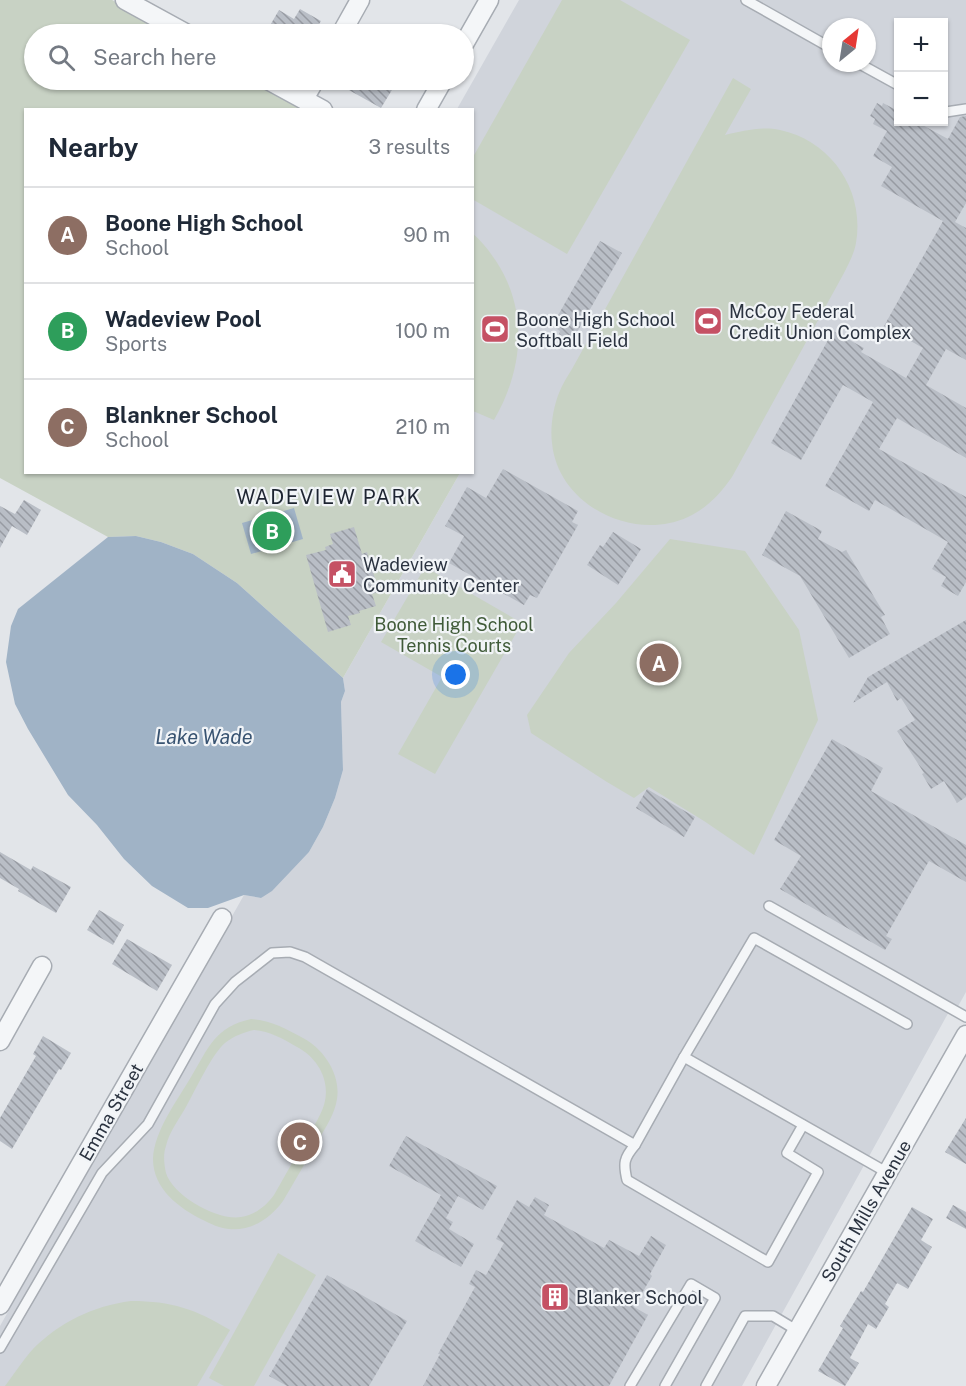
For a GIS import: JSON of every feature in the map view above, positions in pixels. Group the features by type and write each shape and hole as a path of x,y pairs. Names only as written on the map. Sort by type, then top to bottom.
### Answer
{"street":[{"path":"125,0 169,24"},
{"path":"346,24 360,0"},
{"path":"474,26 489,0"},
{"path":"287,90 320,108"},
{"path":"304,99 309,90"},
{"path":"427,108 437,90"},
{"name":"Emma Street","path":"0,1305 222,918"},
{"path":"0,1041 42,966"},
{"name":"South Mills Avenue","path":"766,1386 966,1035"}],"lane":[{"path":"746,0 822,43"},
{"path":"874,72 894,84"},
{"path":"948,112 966,109"},
{"path":"769,906 966,1017"},
{"path":"803,1125 787,1153 818,1172 768,1262 627,1180 625,1160 754,938 907,1024"},
{"path":"0,1348 102,1173 148,1124 215,1004 235,982 272,953 290,952 305,957 635,1144"},
{"path":"684,1057 888,1173"},
{"path":"630,1386 691,1284 715,1298 665,1386"},
{"path":"706,1386 745,1316 773,1316 798,1331"}],"shaded area":[{"path":"519,0 966,0 966,992 956,1010 951,1008 742,1386 0,1386 0,1326 244,895 261,898 309,852 323,827 343,770 341,702 345,691 343,678 459,474 474,474 474,108 458,108 468,90 474,90 474,79"}],"green space":[{"name":"WADEVIEW PARK","path":"0,0 112,0 156,24 24,24 24,90 272,90 305,108 24,108 24,474 459,474 343,678 237,583 193,554 161,542 136,536 108,537 0,478"},
{"path":"562,0 620,0 690,40 567,254 474,200 474,155"},
{"name":"McCoy Federal Credit Union Complex","path":"733,78 751,89 725,135 773,129 799,136 815,145 841,171 850,187 855,205 856,243 844,273 732,477 723,489 713,500 695,513 667,524 645,525 623,521 602,513 583,501 568,485 557,465 552,443 555,405 563,384"},
{"name":"Boone High School Softball Field","path":"474,235 491,254 507,280 518,320 516,361 504,401 494,420 474,411"},
{"path":"670,539 745,551 799,630 818,720 754,855 649,787 634,798 531,733 527,715 569,653 616,603"},
{"name":"Boone High School Tennis Courts","path":"425,567 522,623 435,774 398,754 442,677 381,642"},
{"path":"251,1019 265,1021 284,1028 311,1043 324,1056 334,1072 338,1090 336,1105 329,1121 283,1201 266,1218 252,1226 229,1229 218,1227 194,1215 169,1196 157,1180 153,1159 154,1148 162,1127 208,1048 221,1033","holes":["254,1030 281,1038 311,1057 321,1071 326,1096 318,1119 274,1195 255,1212 246,1216 231,1217 209,1211 177,1190 166,1173 164,1152 172,1130 220,1048 239,1035"]},
{"path":"278,1253 316,1275 254,1386 224,1386 209,1378"},
{"path":"131,1301 183,1308 230,1330 197,1386 5,1386 33,1349 54,1331 90,1311"}],"water":[{"path":"294,508 303,539 251,554 242,523"},
{"name":"Lake Wade","path":"136,536 161,542 193,554 237,583 343,678 345,691 341,702 343,770 335,798 309,852 272,891 261,898 244,895 208,908 188,908 152,886 124,859 97,825 68,795 15,704 6,662 11,626 18,609 108,537"}],"building":[{"path":"300,9 321,21 319,24 271,24 279,10 294,19"},
{"path":"349,90 392,90 381,108"},
{"path":"877,103 882,106 883,103 894,109 894,126 924,126 948,139 960,117 966,116 966,203 955,222 966,228 966,360 946,349 926,385 966,408 966,458 897,418 879,449 966,497 966,582 958,596 941,586 946,577 932,569 948,542 875,500 869,511 825,486 873,402 843,385 801,460 771,443 833,331 864,348 861,352 906,378 923,348 884,326 943,221 881,186 892,167 873,156 887,131 873,124 875,119 870,116"},
{"path":"600,241 622,253 572,341 559,334 560,331 552,326"},
{"path":"503,469 578,511 572,522 578,525 537,598 530,595 524,605 449,563 464,536 445,526 467,487 486,498"},
{"path":"24,500 41,510 27,535 12,526 0,548 0,506 15,514"},
{"path":"786,511 822,531 818,539 842,552 846,550 885,615 881,617 890,634 849,658 800,576 762,555"},
{"name":"Wadeview Community Center","path":"354,527 362,554 367,552 379,592 372,594 376,606 348,616 351,625 328,632 306,555 326,550 325,547 333,544 330,534"},
{"path":"613,532 641,549 618,585 587,565 600,545 603,547"},
{"path":"966,620 966,797 957,803 944,781 931,789 922,774 924,773 897,731 915,720 901,698 897,701 887,682 853,703 868,677"},
{"path":"832,739 883,768 871,791 966,845 966,882 929,861 886,936 892,939 885,950 780,889 801,856 774,840"},
{"path":"647,789 695,817 684,837 636,808"},
{"path":"0,852 31,870 33,866 71,887 56,913 0,878"},
{"path":"99,910 124,925 113,945 87,930"},
{"path":"127,939 172,965 157,991 112,964"},
{"path":"43,1036 71,1053 61,1070 59,1069 12,1149 0,1141 0,1118 36,1056 33,1054"},
{"path":"966,1118 966,1164 945,1152"},
{"path":"406,1136 497,1186 483,1210 458,1196 446,1218 453,1222 449,1229 474,1244 461,1267 415,1241 441,1195 389,1166"},
{"name":"Blanker School","path":"535,1197 549,1205 544,1215 604,1248 609,1240 639,1256 651,1236 666,1245 634,1307 648,1315 609,1386 423,1386 475,1287 469,1284 476,1270 486,1275 504,1243 496,1239 517,1200 529,1207"},
{"path":"953,1205 966,1212 966,1229 946,1218"},
{"path":"912,1207 933,1219 921,1240 932,1247 908,1289 897,1283 885,1304 889,1307 876,1329 868,1324 850,1358 859,1363 845,1386 818,1371 843,1328 840,1326 861,1291 863,1292"},
{"path":"327,1275 407,1321 369,1386 287,1386 269,1376"}],"place":[{"name":"McCoy Federal Credit Union Complex","path":"708,321"},
{"name":"Boone High School Softball Field","path":"495,329"},
{"name":"Wadeview Pool","path":"272,531"},
{"name":"Wadeview Community Center","path":"342,574"},
{"name":"Boone High School","path":"659,663"},
{"name":"Blankner School","path":"300,1142"},
{"name":"Blanker School","path":"555,1297"}],"district":[{"name":"WADEVIEW PARK","path":"329,497"}]}
